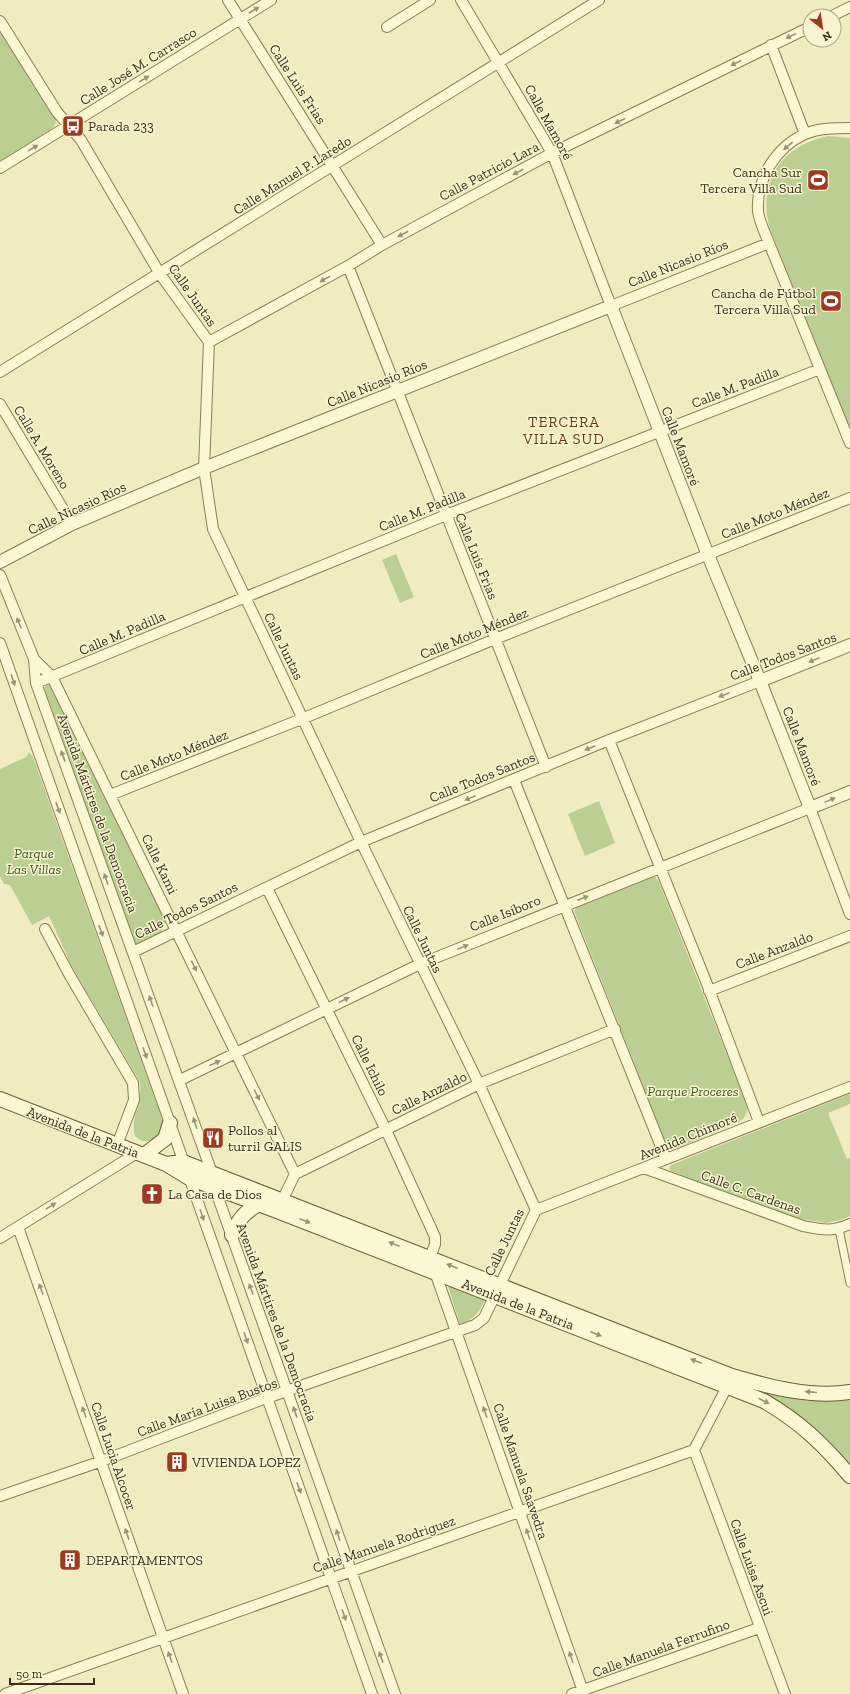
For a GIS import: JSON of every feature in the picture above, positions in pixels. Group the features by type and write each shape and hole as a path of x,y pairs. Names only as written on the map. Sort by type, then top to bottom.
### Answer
{"main road":[{"name":"Avenida de la Patria","path":"0,1099 166,1164 189,1178 215,1189 259,1204 280,1205 430,1258 497,1290 730,1380 789,1416 826,1448 850,1476"},
{"path":"141,1154 165,1139 170,1123"},
{"name":"Avenida de la Patria","path":"166,1164 183,1162 212,1173 280,1205 435,1272 497,1290"},
{"path":"232,1235 239,1219 259,1204"},
{"name":"Avenida de la Patria","path":"730,1380 815,1393 850,1392"}],"street":[{"name":"Calle Luis Frias","path":"228,0 334,165 382,245"},
{"name":"Calle José M. Carrasco","path":"0,168 271,0"},
{"path":"387,27 430,0"},
{"name":"Calle Mamoré","path":"461,0 552,153 659,432 760,681 850,914"},
{"name":"Calle Manuel P. Laredo","path":"0,372 160,274 595,1"},
{"name":"Calle Juntas","path":"0,21 57,112 70,125 81,140 160,274 209,342 204,468 213,529 244,597 304,718 361,842 479,1084 536,1210 497,1290"},
{"name":"Calle Patricio Lara","path":"209,342 348,266 382,245 552,153 802,31"},
{"path":"771,46 806,134"},
{"path":"850,128 834,128 806,134 782,151 766,169 759,190 758,212 769,243 850,443"},
{"name":"Calle Nicasio Ríos","path":"0,562 72,524 204,468 769,243"},
{"name":"Calle Luis Frias","path":"348,266 546,768"},
{"name":"Calle M. Padilla","path":"36,683 446,515 820,369"},
{"name":"Calle A. Moreno","path":"0,404 72,524"},
{"name":"Calle Moto Méndez","path":"110,795 304,718 495,639 850,498"},
{"name":"Avenida Mártires de la Democracia","path":"0,575 34,659 36,683 180,1080 212,1173 215,1189 394,1694"},
{"path":"0,643 372,1694"},
{"name":"Calle Todos Santos","path":"133,952 361,842 546,768 609,740 850,645"},
{"name":"Calle Kami","path":"34,659 52,677 296,1174"},
{"path":"609,740 709,991 759,1122"},
{"path":"514,780 666,1159"},
{"name":"Calle Isiboro","path":"180,1080 420,964 850,792"},
{"name":"Calle Ichilo","path":"267,888 386,1130 435,1237 430,1258"},
{"path":"45,929 69,974 134,1083 134,1100 116,1145"},
{"name":"Calle Anzaldo","path":"709,991 850,936"},
{"name":"Calle Anzaldo","path":"296,1174 479,1084 615,1029"},
{"name":"Avenida Chimoré","path":"536,1210 850,1087"},
{"path":"0,1238 141,1154"},
{"name":"Calle C. Cardenas","path":"644,1168 803,1226 825,1231 839,1229 850,1224"},
{"path":"280,1205 296,1174"},
{"name":"Calle Lucia Alcocer","path":"18,1227 102,1461 183,1694"},
{"path":"839,1229 850,1283"},
{"name":"Calle Manuela Saavedra","path":"430,1258 583,1692"},
{"name":"Calle María Luisa Bustos","path":"0,1496 102,1461 267,1398 475,1325 484,1318 497,1290"},
{"path":"694,1450 730,1380"},
{"name":"Calle Manuela Rodriguez","path":"5,1694 694,1450"},
{"name":"Calle Luisa Ascui","path":"694,1450 759,1628 785,1694"},
{"name":"Calle Manuela Ferrufino","path":"572,1694 583,1692 759,1628"}],"green space":[{"path":"0,28 56,118 56,122 50,130 0,162"},
{"path":"828,136 850,138 850,431 769,226 767,209 767,194 771,180 778,167 787,156 798,147"},
{"path":"396,554 414,597 400,603 382,560"},
{"name":"Parque Las Villas","path":"48,683 51,685 165,920 160,933 138,944 135,943 44,688"},
{"name":"Parque Las Villas","path":"29,752 33,757 164,1124 163,1132 154,1141 142,1141 135,1136 134,1122 140,1094 139,1080 72,967 49,916 32,925 10,885 4,884 0,876 0,769 26,757"},
{"path":"599,801 615,843 585,856 568,814"},
{"name":"Parque Proceres","path":"655,877 659,882 748,1108 744,1118 739,1122 678,1148 670,1146 664,1139 574,911 578,906"},
{"name":"Parque Proceres","path":"850,1094 850,1104 828,1113 847,1159 850,1158 850,1216 841,1220 826,1223 796,1218 692,1180 671,1171 669,1168 671,1165"},
{"path":"447,1283 486,1297 482,1307 470,1320 460,1324"},
{"path":"762,1393 806,1400 850,1400 850,1465 840,1453 810,1424 788,1408"}],"place":[{"name":"Parada 233","path":"73,126"},
{"name":"Cancha Sur Tercera Villa Sud","path":"818,180"},
{"name":"Cancha de Fútbol Tercera Villa Sud","path":"831,301"},
{"name":"Pollos al turril GALIS","path":"213,1138"},
{"name":"La Casa de Dios","path":"152,1194"},
{"name":"VIVIENDA LOPEZ","path":"177,1462"},
{"name":"DEPARTAMENTOS","path":"70,1560"}],"district":[{"name":"TERCERA VILLA SUD","path":"564,430"}]}
